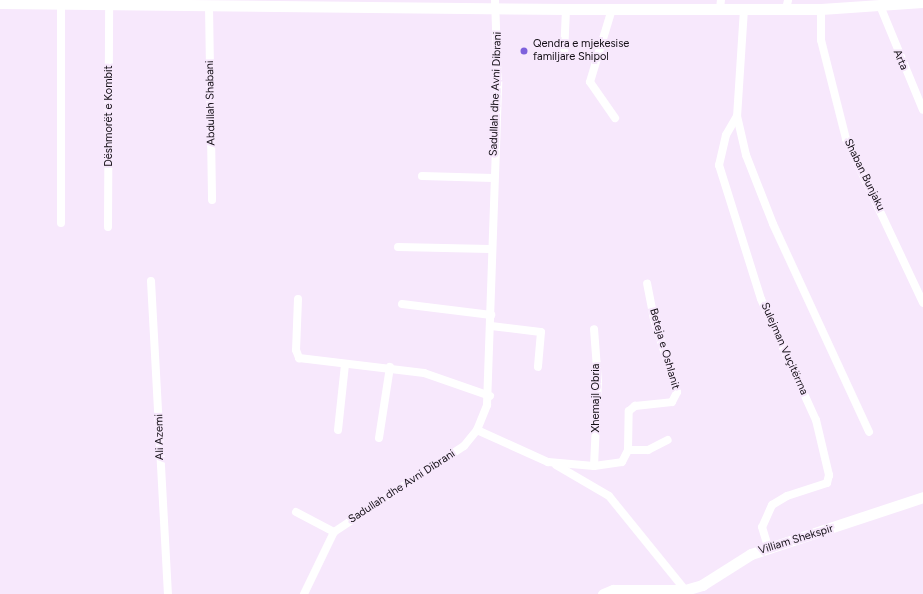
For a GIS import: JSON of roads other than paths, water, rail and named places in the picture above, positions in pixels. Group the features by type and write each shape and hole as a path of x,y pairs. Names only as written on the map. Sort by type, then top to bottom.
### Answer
{"main road":[{"path":"3,2 61,4 495,5 566,9 612,9 720,4 744,9 787,4 821,9 881,8 923,2"},
{"name":"Villiam Shekspir","path":"603,594 613,590 685,590 702,585 768,547 923,497"}],"street":[{"name":"Dëshmorët e Kombit","path":"106,3 108,227"},
{"path":"61,4 61,223"},
{"name":"Abdullah Shabani","path":"212,200 215,4"},
{"name":"Sadullah dhe Avni Dibrani","path":"304,594 334,532 376,501 451,457 477,430 490,396 490,249 498,82 495,5"},
{"name":"Arta","path":"881,8 923,110"},
{"path":"548,58 564,55 566,9"},
{"path":"612,9 590,82 615,118"},
{"name":"Sulejman Vuçitërrna","path":"744,9 737,116 746,155 773,224 869,432"},
{"name":"Shaban Bunjaku","path":"821,9 826,63 846,138 920,287 923,303"},
{"name":"Sulejman Vuçitërrna","path":"737,116 726,135 719,165 761,298 816,420 829,475 827,483 787,496 772,506 762,527 768,547"},
{"path":"422,176 493,178"},
{"path":"398,247 490,249"},
{"name":"Ali Azemi","path":"151,281 168,594"},
{"name":"Beteja e Oshlanit","path":"628,450 629,411 635,406 672,402 677,392 654,319 647,284"},
{"path":"298,299 296,350 299,358 345,364 390,367 443,378 490,396"},
{"path":"402,304 491,315"},
{"path":"491,326 541,332 538,366"},
{"name":"Xhemajl Obria","path":"594,329 598,382 594,466"},
{"path":"338,430 345,364"},
{"path":"379,438 390,367"},
{"path":"477,430 555,464 609,496 685,590"},
{"path":"555,464 594,466 622,462 628,450 648,450 668,440"},
{"path":"296,512 334,532"}],"place":[{"name":"Qendra e mjekesise familjare Shipol","path":"524,51"}]}
